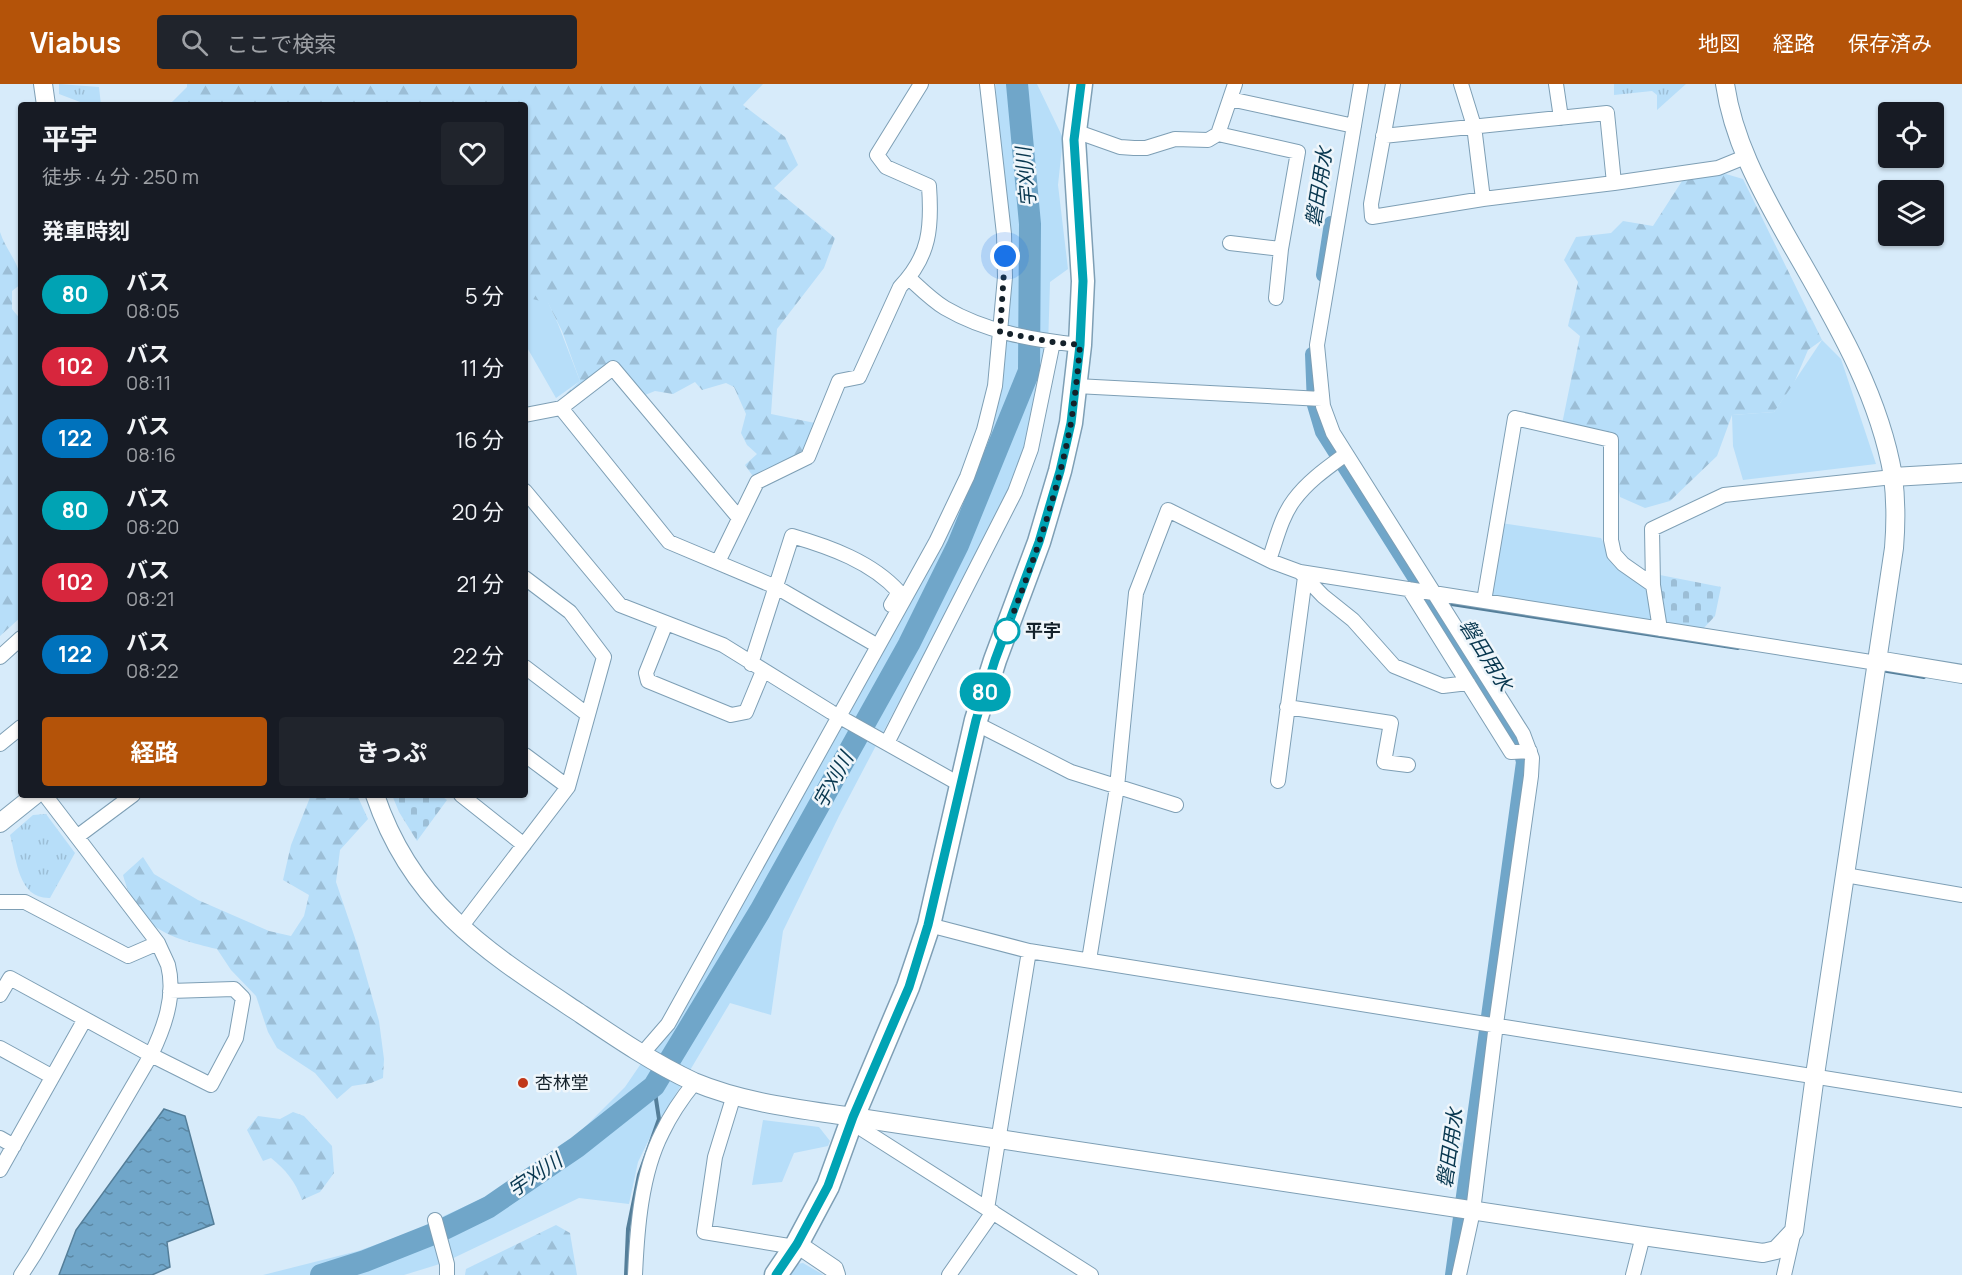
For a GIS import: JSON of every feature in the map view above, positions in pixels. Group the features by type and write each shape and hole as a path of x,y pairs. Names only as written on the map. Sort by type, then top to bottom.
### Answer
{"main road":[{"path":"776,1275 796,1245 828,1186 852,1120 909,987 928,925 975,723 995,660 1039,542 1060,471 1076,386 1080,345 1083,281 1075,172 1075,131 1081,84"}],"street":[{"path":"43,84 46,102"},
{"path":"718,562 757,482 808,457 839,381 859,377 900,287 909,278 926,250 931,216 928,186 886,167 877,155 921,84"},
{"path":"642,1054 668,1023 936,542 967,477 984,430 1003,332 1005,277 1004,234 987,84"},
{"path":"1075,131 1120,147 1146,148 1175,139 1208,140 1218,134 1235,84"},
{"path":"1361,84 1317,345 1322,399 1333,433 1523,734 1530,751 1531,776 1496,1024 1473,1211 1459,1275"},
{"path":"1393,84 1371,204 1372,217 1483,199 1718,168 1745,157"},
{"path":"1461,84 1474,126 1483,199"},
{"path":"1556,84 1561,118"},
{"path":"1725,84 1727,100 1745,157 1845,340 1870,397 1893,477 1896,518 1894,548 1815,1075 1794,1231 1784,1275"},
{"path":"1230,99 1354,126"},
{"path":"1383,136 1607,113 1614,183"},
{"path":"1218,134 1298,152 1281,249 1276,298"},
{"path":"1230,243 1281,249"},
{"path":"909,278 943,307 976,323 1003,332 1080,345"},
{"path":"885,741 1015,492 1031,449 1053,342"},
{"path":"528,414 561,408 613,368 739,518"},
{"path":"1076,386 1322,399"},
{"path":"561,408 669,542 776,587 871,642"},
{"path":"1484,601 1515,418 1611,440 1611,540 1614,554 1623,564 1653,585"},
{"path":"1269,560 1284,518 1293,501 1315,477 1346,453"},
{"path":"1660,629 1653,585 1652,529 1724,495 1893,477 1962,473"},
{"path":"528,495 620,605 723,645 838,715 961,785"},
{"path":"1089,960 1117,788 1136,593 1168,510 1302,574 1962,674"},
{"path":"666,623 646,673 648,681 731,715 746,712 776,587 792,536 832,548 887,579 899,592 871,642 838,715"},
{"path":"1302,574 1323,596 1353,620 1394,666 1443,686 1468,683"},
{"path":"1278,781 1302,574"},
{"path":"461,927 567,788 604,657 570,612 528,580"},
{"path":"1409,589 1511,752 1530,751"},
{"path":"0,657 18,641"},
{"path":"528,668 588,715"},
{"path":"1287,707 1391,723 1384,762 1408,765"},
{"path":"975,723 1071,772 1176,805"},
{"path":"1,741 18,729"},
{"path":"528,756 567,788"},
{"path":"0,823 31,798"},
{"path":"21,1275 151,1055 164,1028 170,991 168,966 158,944 47,798"},
{"path":"78,836 129,798"},
{"path":"376,798 393,841 414,874 440,907 514,970 642,1054 695,1082 753,1101 852,1120 998,1139 1763,1253 1776,1250 1794,1231"},
{"path":"465,798 524,845"},
{"path":"1845,875 1962,895"},
{"path":"0,902 25,902 128,956 158,944"},
{"path":"928,925 1029,951 1962,1100"},
{"path":"949,1275 990,1211 998,1139 1029,951"},
{"path":"0,995 10,978 211,1085 236,1038 243,998 234,989 170,991"},
{"path":"0,1170 85,1019"},
{"path":"0,1048 51,1077"},
{"path":"635,1275 637,1227 647,1176 661,1135 678,1105 695,1082"},
{"path":"734,1095 715,1157 704,1232 796,1245 834,1269 836,1275"},
{"path":"852,1120 1091,1275"},
{"path":"0,1138 14,1146"},
{"path":"435,1220 447,1269"},
{"path":"1633,1275 1643,1236"}],"green space":[{"path":"59,84 99,87 101,102 80,102 59,94"},
{"path":"187,84 763,84 743,105 785,137 798,165 774,188 835,238 824,268 777,329 771,414 815,423 805,458 757,482 745,465 757,454 747,445 741,433 746,414 734,387 726,383 702,390 695,382 673,394 655,391 640,397 613,362 564,398 580,381 562,331 548,303 528,298 528,102 172,102 187,87"},
{"path":"996,84 1037,84 1063,138 1058,185 1068,269 1050,282 1048,347 1018,484 924,654 839,816 783,931 771,1015 730,1003 659,1119 638,1162 629,1204 579,1198 443,1263 404,1275 263,1275 358,1251 422,1228 503,1189 576,1136 625,1087 668,1024 862,689 956,512 1001,373"},
{"path":"1614,84 1686,84 1657,110 1657,95 1652,91 1614,95"},
{"path":"1726,174 1743,179 1822,340 1808,350 1794,383 1774,412 1732,415 1717,456 1670,501 1645,508 1620,497 1609,435 1561,429 1580,336 1568,326 1578,282 1564,260 1576,237 1611,233 1623,221 1653,226 1684,178"},
{"path":"0,232 18,268 18,286 12,291 12,309 18,316 18,620 0,636"},
{"path":"528,297 547,300 580,381 556,398 528,349"},
{"path":"1822,340 1841,359 1876,464 1743,480 1733,446 1732,415 1774,412"},
{"path":"1501,523 1601,538 1617,568 1646,587 1651,621 1489,595"},
{"path":"1660,575 1721,587 1715,616 1702,630 1664,623"},
{"path":"310,798 358,798 368,819 340,850 336,882 379,1021 384,1059 383,1078 371,1083 352,1086 337,1099 315,1073 277,1048 268,1032 256,996 231,970 217,949 183,940 157,928 137,908 123,875 143,857 154,874 198,900 269,931 291,936 304,916 309,895 283,880 291,845"},
{"path":"393,798 444,798 447,800 417,841"},
{"path":"46,814 75,853 50,898 39,897 25,885 17,866 10,835 33,815"},
{"path":"293,1112 304,1116 332,1146 334,1173 320,1192 302,1200 290,1176 281,1167 271,1158 263,1161 247,1130 258,1116 280,1119"},
{"path":"763,1120 819,1127 830,1141 828,1146 794,1153 782,1182 752,1185"},
{"path":"556,1225 570,1233 577,1275 465,1275 466,1269"},
{"path":"803,1263 823,1275 789,1275 797,1264"}],"water":[{"path":"164,1109 185,1116 214,1224 167,1242 170,1267 152,1275 59,1275 76,1230"}],"waterway":[{"name":"宇刈川","path":"321,1275 365,1261 438,1232 489,1207 577,1147 654,1086 760,911 909,644 958,545 1029,371 1030,224 1017,84"},
{"name":"磐田用水","path":"1323,275 1331,223"},
{"name":"磐田用水","path":"1312,354 1314,405 1322,432 1518,742 1523,762 1452,1275"},
{"path":"1445,603 1738,648"},
{"path":"1881,670 1924,677"},
{"path":"626,1275 628,1229 639,1175 659,1119 654,1086"},
{"path":"352,1265 355,1275"}],"bus line":[{"name":"80","path":"776,1275 797,1244 828,1186 853,1117 909,987 928,925 976,720 995,660 1039,542 1060,471 1071,423 1080,345 1083,281 1074,140 1081,84"}],"place":[{"name":"平宇","path":"1007,631"},
{"name":"杏林堂","path":"523,1083"}],"route":[{"path":"1005,256 1000,332 1080,345 1071,423 1060,471 1039,542 1003,639 1007,631"}]}
